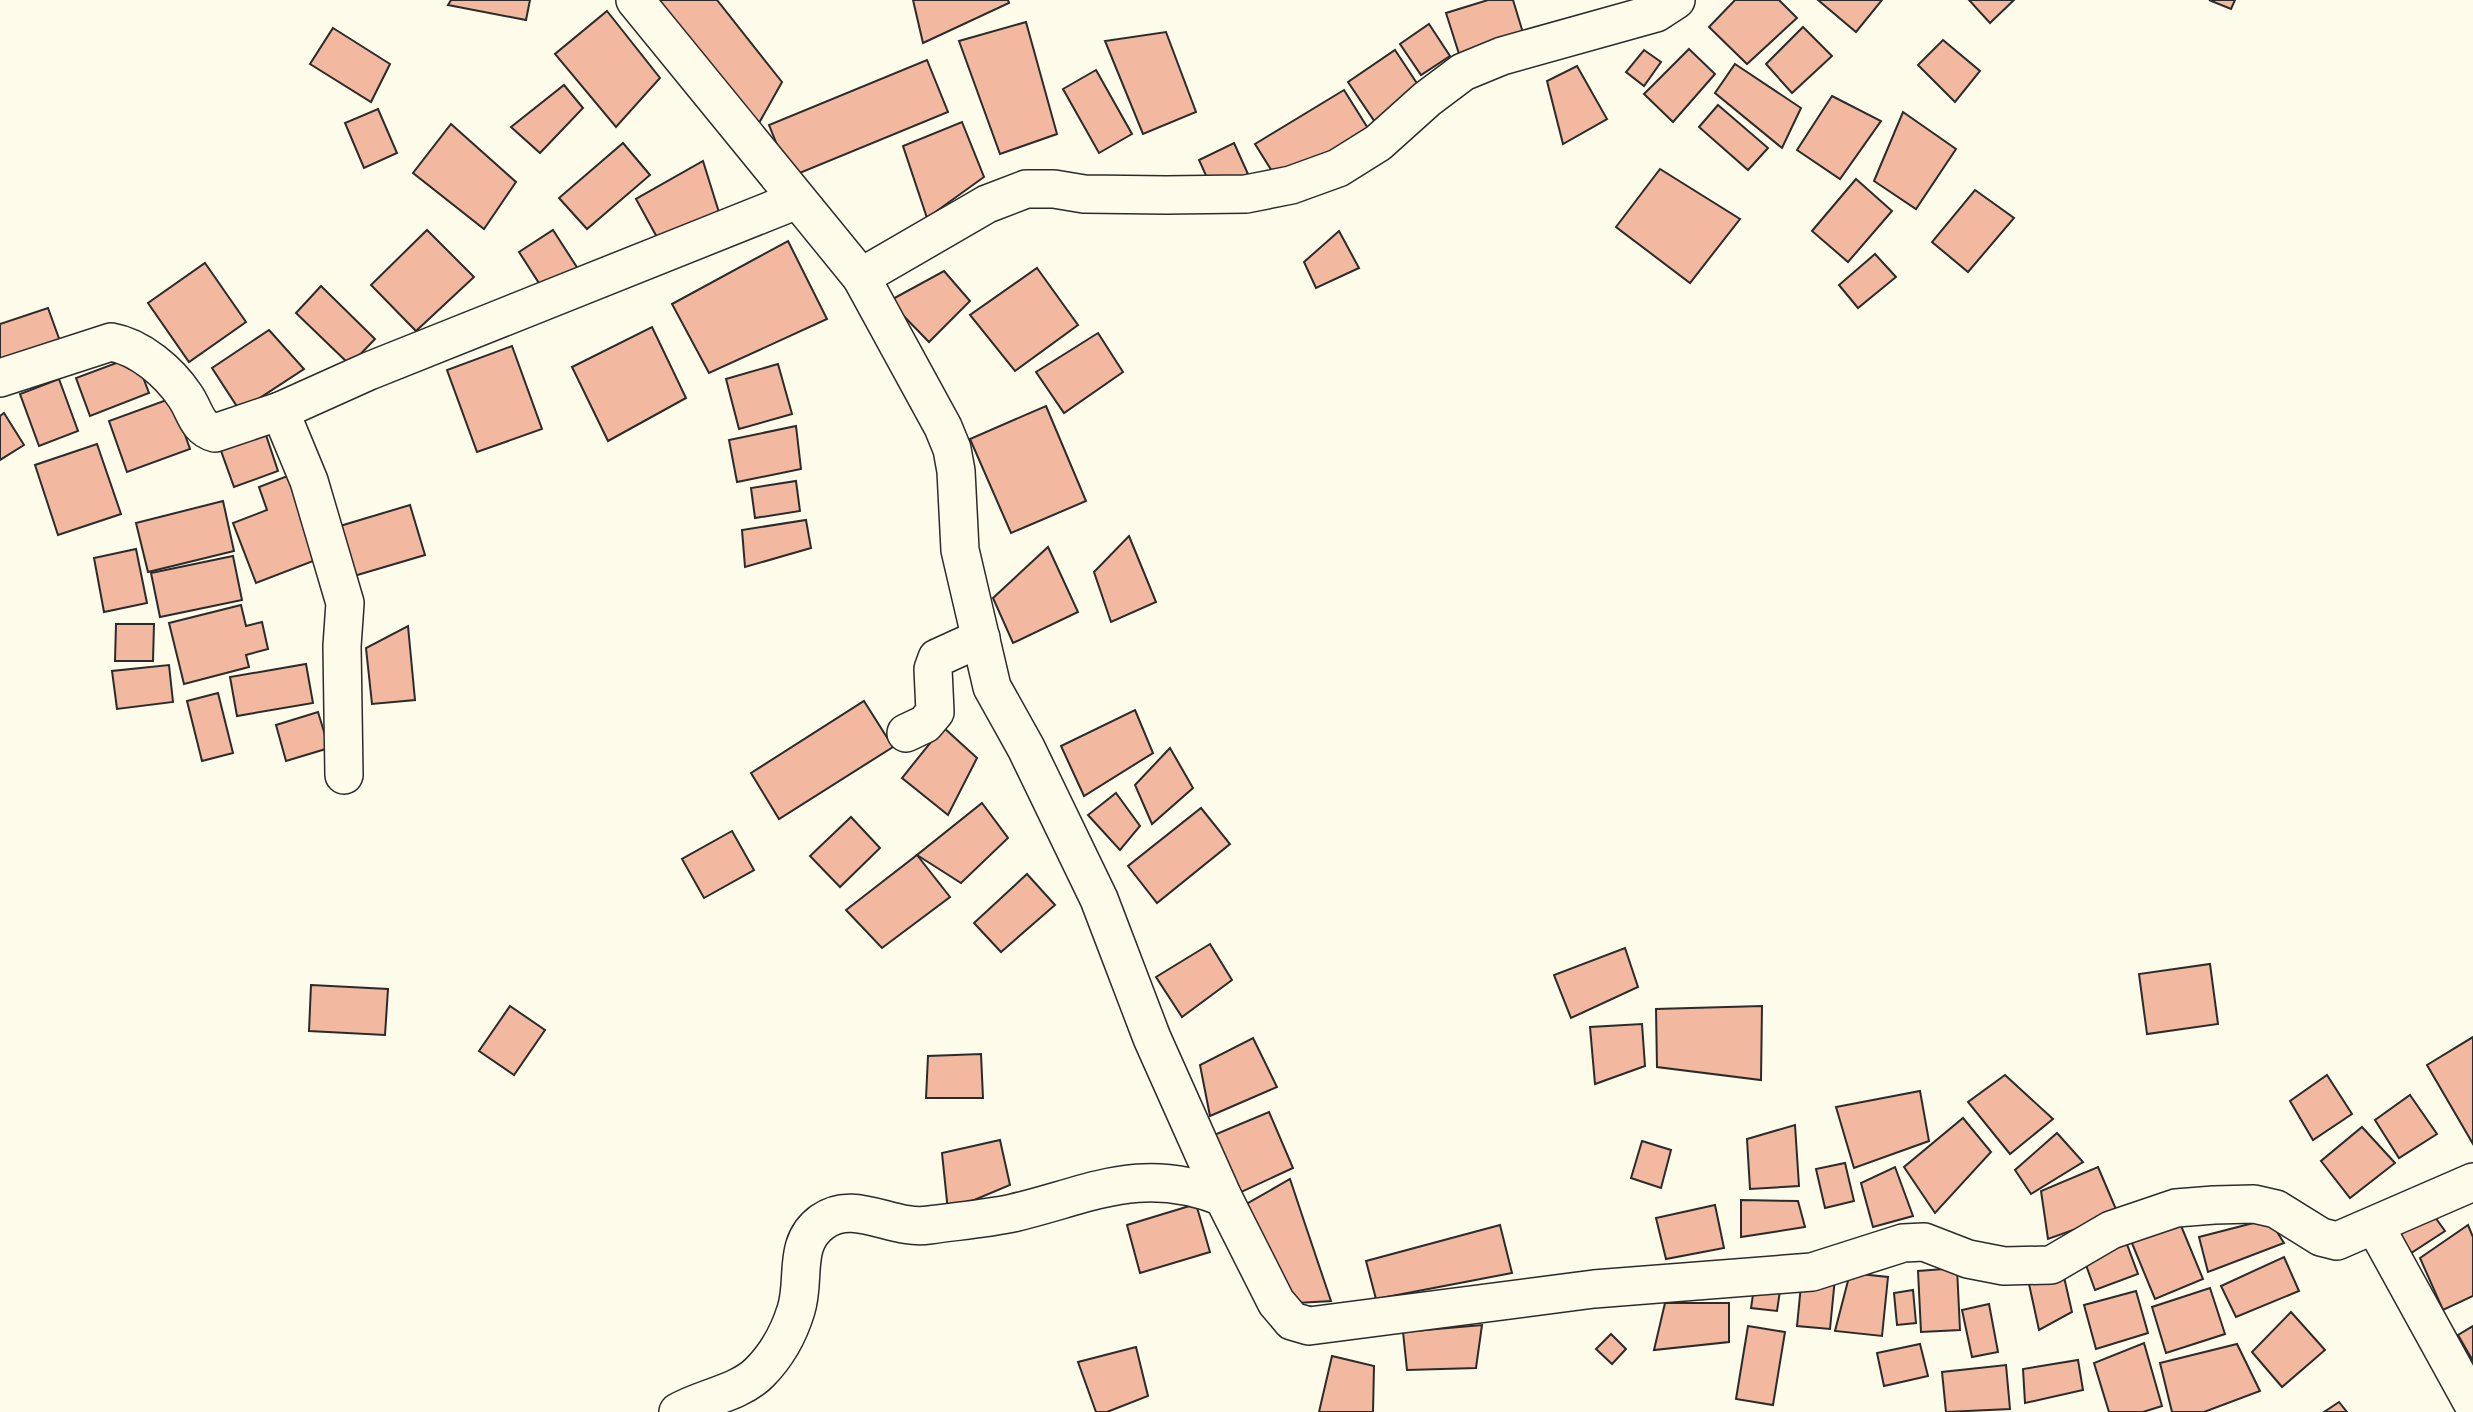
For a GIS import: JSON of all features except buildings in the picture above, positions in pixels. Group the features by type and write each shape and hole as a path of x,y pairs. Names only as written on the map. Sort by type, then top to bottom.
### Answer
{"street":[{"path":"635,0 861,277 952,449 960,550 992,687 1026,748 1099,898 1152,1038 1223,1196 1276,1302 1292,1321 1309,1326 1594,1289 1812,1272 1903,1243 1924,1242 1968,1259 2004,1266 2051,1265 2111,1230 2176,1208 2188,1207 2253,1204 2276,1209 2321,1237 2337,1241 2473,1182"},
{"path":"861,277 986,204 1026,189 1054,189 1084,194 1246,194 1291,185 1338,168 1378,143 1427,99 1463,72 1502,56 1656,13 1676,0"},
{"path":"0,379 111,342 135,349 149,360 184,394 202,427 215,433 280,411 369,371 797,200"},
{"path":"280,411 309,481 345,603 342,646 344,775"},
{"path":"906,733 925,724 935,712 933,669 937,658 981,638"},
{"path":"678,1412 757,1375 781,1347 797,1309 804,1245 822,1221 837,1214 850,1211 922,1226 1010,1213 1103,1188 1158,1181 1191,1184 1223,1196"},
{"path":"2375,1226 2473,1404"}]}
